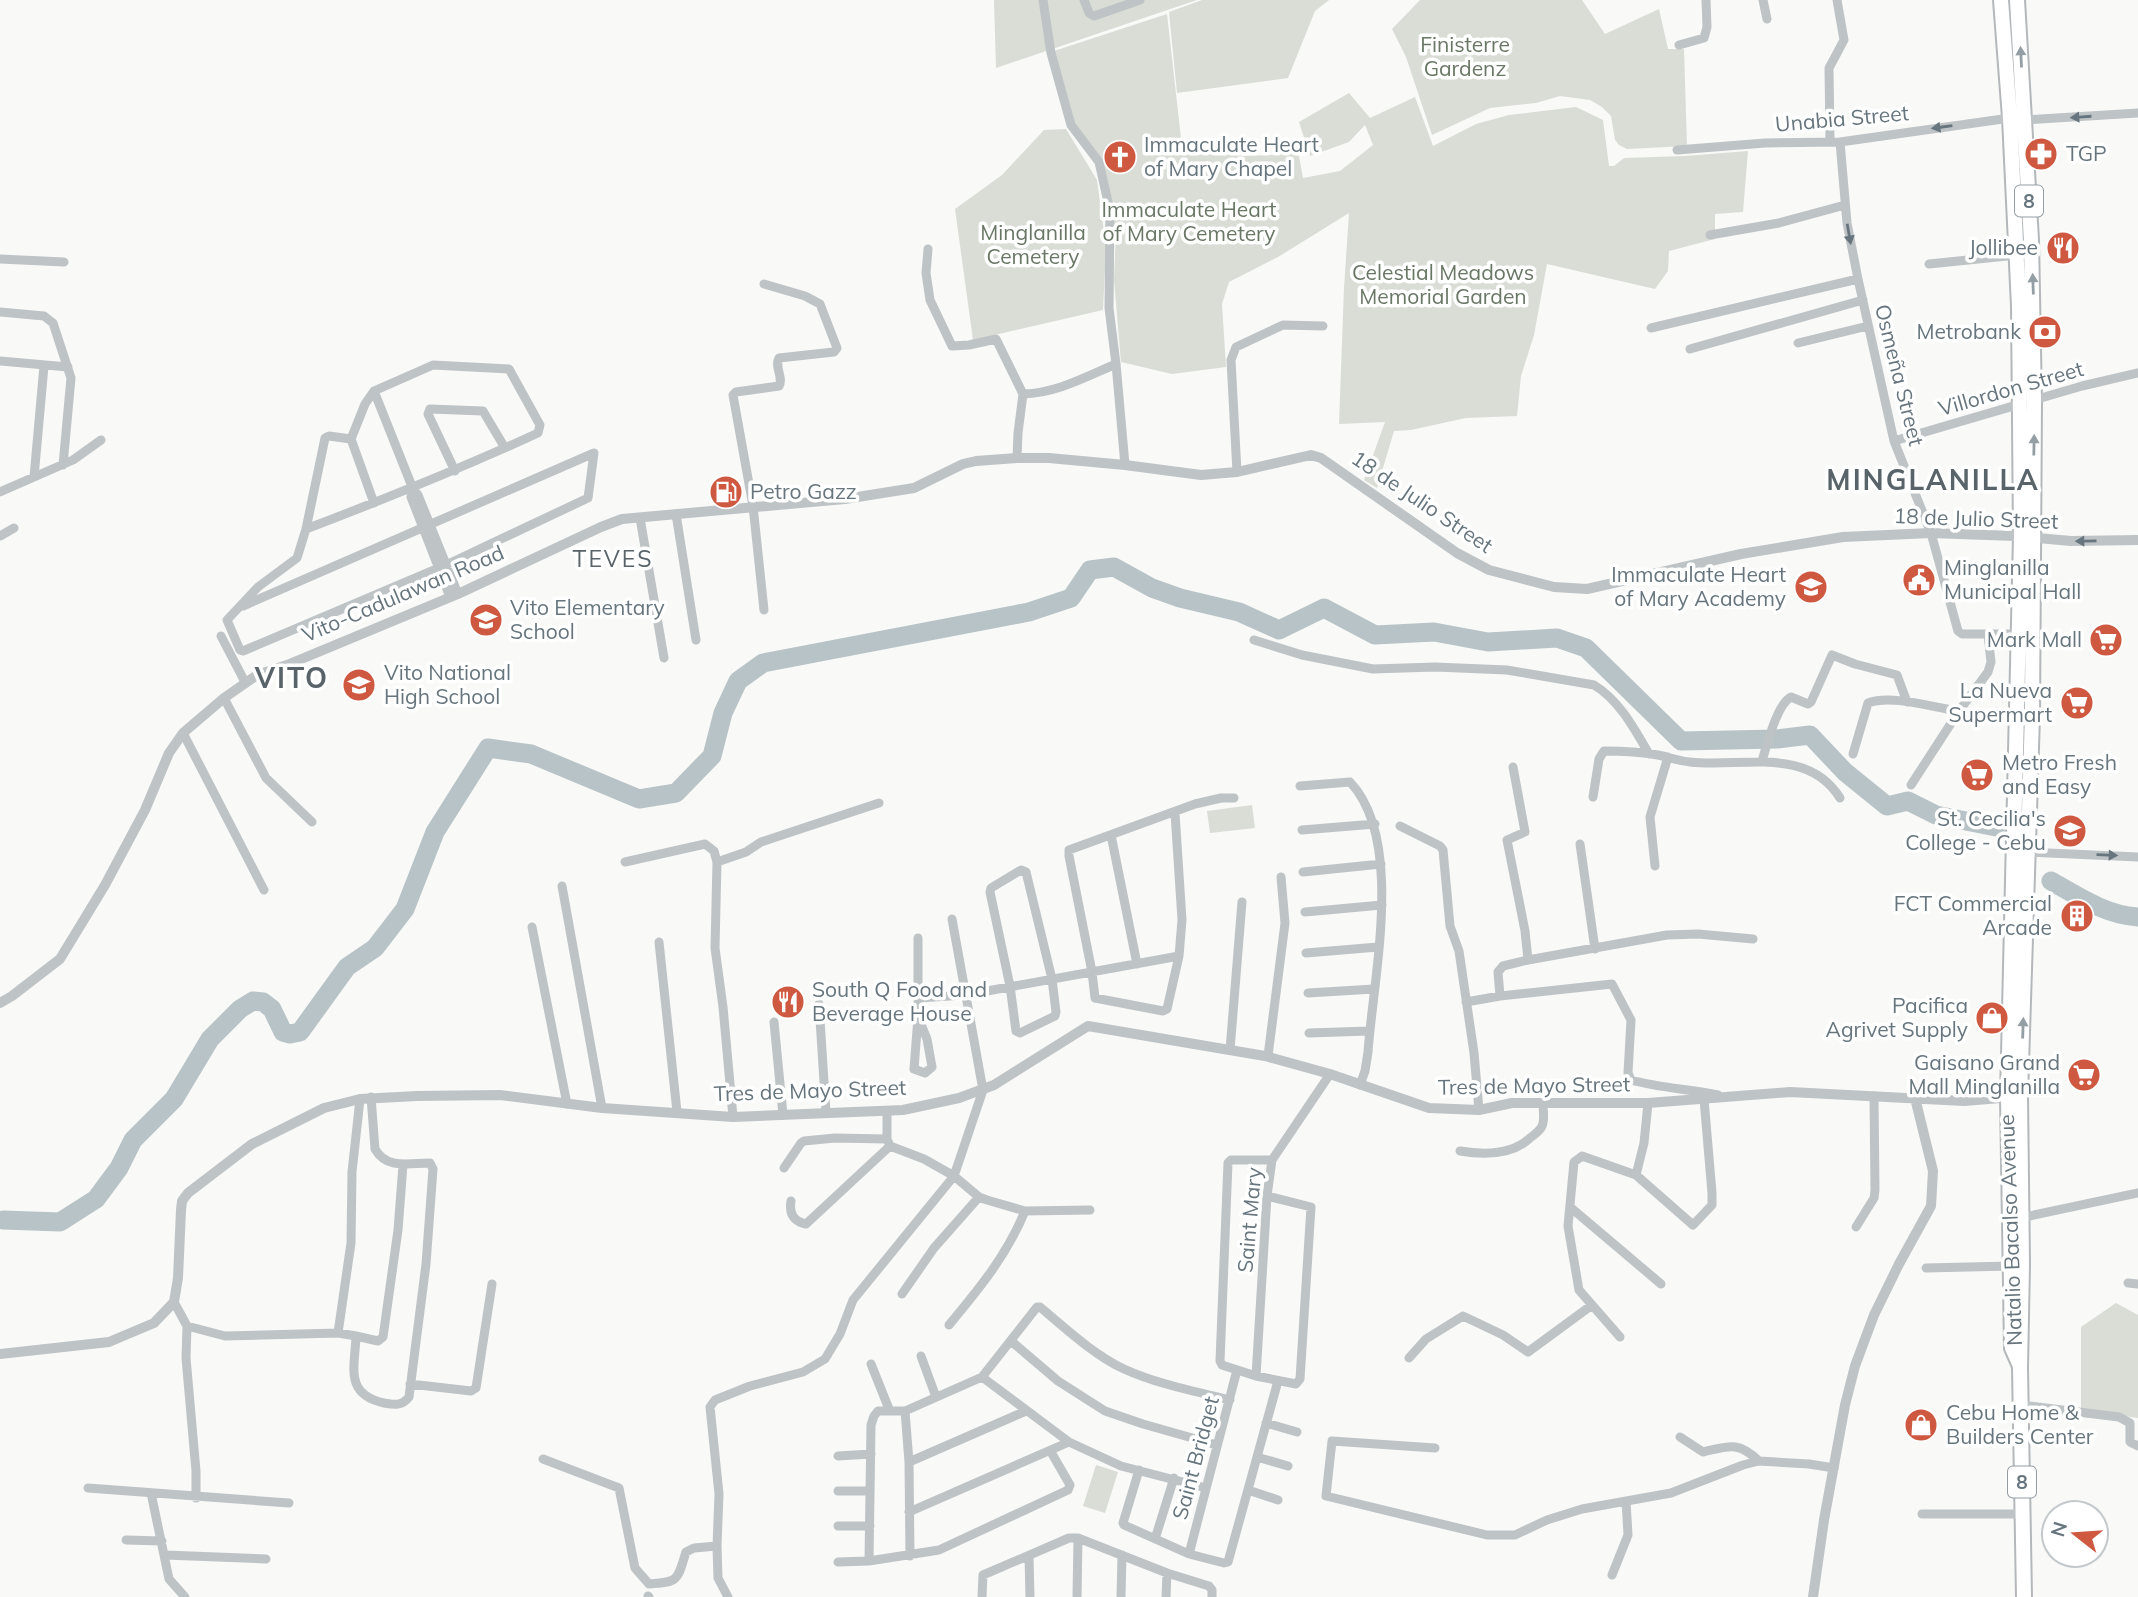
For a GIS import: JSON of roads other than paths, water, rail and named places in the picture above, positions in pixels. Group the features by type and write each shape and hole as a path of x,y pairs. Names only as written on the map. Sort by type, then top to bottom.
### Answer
{"highway":[{"name":"Natalio Bacalso Avenue","path":"2001,0 2032,252 2027,403 2027,537 2032,716 2014,1097 2020,1218 2024,1597"},
{"name":"Natalio Bacalso Avenue","path":"2017,0 2017,255 2027,403"},
{"name":"Natalio Bacalso Avenue","path":"2020,1368 2012,1348 2011,1266 2019,634 2027,537"}],"street":[{"path":"1043,0 1051,53 1071,125 1100,162 1110,211 1109,308 1125,465"},
{"path":"1084,0 1089,13 1094,16 1140,0"},
{"path":"1679,45 1704,38 1707,27 1706,0"},
{"path":"1763,0 1767,19"},
{"path":"1830,142 1829,68 1844,40 1837,0"},
{"name":"Unabia Street","path":"1677,150 1765,143 1840,142 2017,119 2138,113"},
{"name":"Osmeña Street","path":"1840,142 1845,205 1858,279 1894,442 1931,533 1959,632 2019,634"},
{"path":"1710,235 1779,223 1845,205"},
{"path":"928,249 926,273 930,300 952,346 996,339 1023,394 1017,433 1017,458"},
{"path":"1929,264 2017,255"},
{"path":"0,259 64,262"},
{"path":"1651,328 1858,279"},
{"path":"764,284 805,296 820,304 837,348 834,352 779,358 779,386 733,394 732,397 753,506 764,610"},
{"path":"1690,349 1863,300"},
{"path":"0,312 47,318 52,323 71,378 63,464"},
{"path":"1237,472 1231,360 1236,347 1283,325 1323,326"},
{"path":"1798,343 1868,326"},
{"path":"0,361 68,367"},
{"path":"1023,394 1061,388 1116,364"},
{"path":"306,529 412,489 538,433 541,428 509,369 433,365 374,391 365,404 351,439 374,503"},
{"path":"34,477 44,366"},
{"name":"Villordon Street","path":"1894,442 2082,386 2138,373"},
{"path":"374,391 412,489 418,495 427,527 454,595"},
{"path":"455,471 428,414 430,409 483,411 505,448"},
{"path":"242,606 594,453 588,498 443,566 240,650 226,621 258,587 296,560 306,529 325,439 329,436 351,439"},
{"path":"0,492 73,460 102,440"},
{"name":"18 de Julio Street","path":"976,461 1017,458 1125,465 1201,475 1237,472 1311,455 1321,458 1457,553 1489,570 1554,587 1587,589 1741,554 1843,537 1931,533 2071,541 2138,540"},
{"name":"Vito-Cadulawan Road","path":"0,1003 60,959 105,885 145,810 169,752 183,733 224,698 257,675 454,595 622,519 845,499 914,488 963,464 976,461"},
{"path":"676,514 696,640"},
{"path":"640,518 664,658"},
{"path":"0,536 14,528"},
{"path":"1911,785 1988,672 1991,662 1988,635"},
{"path":"221,636 245,682"},
{"path":"1254,640 1302,655 1373,669 1435,667 1507,670 1594,685 1606,692 1622,711 1649,754"},
{"path":"1762,761 1785,700 1791,697 1808,704 1811,702 1832,655 1897,675 1907,702"},
{"path":"224,698 266,778 312,822"},
{"path":"1853,754 1868,703 1876,700 1907,702 1959,711"},
{"path":"183,733 264,890"},
{"path":"1593,797 1599,759 1604,751 1649,754 1690,762 1762,761 1803,769 1821,775 1832,785 1840,798"},
{"path":"1655,866 1650,817 1668,757"},
{"path":"1513,767 1525,832 1507,840 1525,930 1528,960"},
{"path":"1300,786 1350,782 1361,793 1374,824 1383,889 1365,1071 1360,1086"},
{"path":"1175,813 1182,920 1179,956 1167,1009 1163,1011 1095,998 1069,852 1071,849 1195,804 1234,798"},
{"path":"717,862 746,852 761,842 878,803"},
{"path":"1302,830 1374,824"},
{"path":"1400,826 1443,850 1450,926 1459,951 1474,1053 1479,1110"},
{"path":"1111,835 1137,964"},
{"path":"625,862 705,844 714,851 717,862 715,948 733,1117"},
{"path":"1580,844 1595,949"},
{"path":"2027,852 2138,857"},
{"path":"1303,872 1381,864"},
{"path":"1021,870 1026,872 1052,979 1055,1016 1020,1033 1016,1031 1010,986 990,889 1021,870"},
{"path":"1268,1056 1285,923 1281,877"},
{"path":"562,886 603,1108"},
{"path":"1230,1050 1241,902"},
{"path":"1305,912 1382,905"},
{"path":"728,1597 718,1578 716,1546 719,1494 710,1407 715,1400 750,1386 803,1372 825,1359 853,1300 954,1176 984,1090 952,919"},
{"path":"532,927 567,1104"},
{"path":"1500,996 1498,972 1503,966 1528,960 1667,935 1698,934 1754,939"},
{"path":"918,938 918,1017 914,1069 925,1073 932,1067 927,1039 918,1017"},
{"path":"659,942 677,1112"},
{"path":"1306,953 1378,947"},
{"path":"918,998 965,995 1179,956"},
{"path":"1466,1002 1612,984 1631,1020 1628,1073 1631,1080 1651,1086 1690,1089 1727,1097"},
{"path":"1308,993 1374,989"},
{"path":"819,1004 826,1113"},
{"path":"774,1023 783,1115"},
{"name":"Tres de Mayo Street","path":"174,1302 178,1278 181,1210 188,1193 252,1144 324,1108 365,1098 500,1095 603,1108 733,1117 903,1110 984,1090 1029,1065 1088,1026 1268,1056 1327,1078 1429,1108 1479,1110 1512,1103 1648,1104 1790,1092 1964,1101 2014,1097"},
{"path":"1309,1033 1369,1031"},
{"name":"Saint Mary","path":"1256,1376 1267,1196 1272,1160 1327,1078"},
{"path":"1856,1227 1874,1198 1874,1096"},
{"path":"356,1336 353,1378 361,1392 378,1401 397,1405 405,1402 409,1397 426,1264 433,1169 430,1163 403,1165 387,1162 378,1155 374,1149 365,1098"},
{"path":"338,1333 351,1243 352,1172 365,1098"},
{"path":"1813,1597 1824,1520 1845,1405 1855,1366 1874,1315 1931,1206 1933,1171 1915,1098"},
{"path":"1620,1336 1578,1290 1568,1226 1574,1162 1582,1156 1636,1175 1693,1225 1712,1205 1704,1099"},
{"path":"1460,1151 1474,1154 1500,1153 1523,1145 1543,1124 1543,1104"},
{"path":"1636,1175 1644,1143 1648,1104"},
{"path":"791,1200 789,1210 792,1216 806,1224 888,1142 887,1111"},
{"path":"784,1168 804,1141 835,1138 888,1142 954,1176 979,1197 1025,1212 1090,1210"},
{"path":"1267,1196 1311,1207 1300,1379 1296,1384 1222,1366 1220,1361 1228,1163 1231,1160 1272,1160"},
{"path":"187,1326 225,1336 338,1333 378,1341 383,1337 398,1230 403,1165"},
{"path":"2020,1218 2138,1193"},
{"path":"902,1294 934,1248 979,1197"},
{"path":"1570,1207 1661,1284"},
{"path":"949,1325 993,1272 1025,1212"},
{"path":"1926,1268 2011,1266"},
{"path":"410,1384 471,1391 476,1388 492,1284"},
{"path":"0,1354 108,1342 154,1323 174,1302 187,1326 186,1358 196,1498"},
{"path":"1409,1358 1426,1339 1463,1316 1503,1335 1528,1352 1592,1305"},
{"path":"869,1562 871,1425 874,1416 878,1410 905,1411 982,1377 1036,1308 1040,1307 1121,1368 1159,1383 1230,1400"},
{"path":"1011,1341 1058,1381 1105,1411 1217,1445"},
{"path":"921,1356 936,1398"},
{"path":"871,1364 888,1409"},
{"name":"Saint Bridget","path":"1189,1554 1237,1370"},
{"path":"982,1377 1069,1442 1121,1466 1206,1488"},
{"path":"1139,1470 1123,1523 1125,1526 1189,1554 1228,1562 1278,1381"},
{"path":"2021,1405 2119,1417 2130,1423 2130,1442 2138,1446"},
{"path":"905,1411 909,1462 910,1556"},
{"path":"909,1462 1026,1411"},
{"path":"1266,1423 1297,1432"},
{"path":"1680,1437 1703,1452 1740,1447 1749,1451 1759,1461"},
{"path":"1435,1448 1332,1441 1326,1496 1487,1535 1515,1535 1547,1520 1582,1509 1671,1493 1759,1461 1834,1468"},
{"path":"909,1512 1069,1442"},
{"path":"838,1562 869,1562 939,1550 1068,1490 1070,1486 1051,1451"},
{"path":"838,1455 871,1454"},
{"path":"1257,1457 1287,1466"},
{"path":"543,1459 619,1488 635,1568 649,1584 670,1583 679,1575 686,1552 694,1548 716,1546"},
{"path":"1155,1539 1174,1478"},
{"path":"88,1488 289,1503"},
{"path":"1248,1490 1278,1500"},
{"path":"838,1491 870,1491"},
{"path":"150,1493 169,1579 185,1597"},
{"path":"1612,1575 1628,1535 1626,1501"},
{"path":"1922,1514 2023,1514"},
{"path":"838,1526 870,1526"},
{"path":"982,1597 983,1575 1069,1538 1078,1538 1210,1587 1212,1597"},
{"path":"1077,1597 1078,1538"},
{"path":"126,1540 162,1541"},
{"path":"165,1555 266,1559"},
{"path":"1121,1597 1122,1555"},
{"path":"1029,1556 1030,1597"},
{"path":"1166,1597 1167,1573"}],"waterway":[{"path":"3,1220 60,1222 96,1199 119,1168 133,1140 174,1099 210,1039 240,1009 253,1001 263,1002 272,1009 283,1032 300,1032 347,967 375,948 405,909 435,832 488,748 531,754 639,799 676,793 712,756 723,713 738,681 763,663 1029,612 1071,598 1090,570 1114,567 1152,588 1180,598 1239,612 1279,630 1324,608 1375,635 1434,632 1488,642 1557,638 1586,648 1681,741 1777,739 1810,735 1845,772 1887,806 1908,801 1936,815 2006,829"},
{"path":"2051,881 2104,909 2138,917"}],"place":[{"name":"TGP","path":"2041,154"},
{"name":"Immaculate Heart of Mary Chapel","path":"1120,157"},
{"name":"Jollibee","path":"2063,248"},
{"name":"Metrobank","path":"2045,332"},
{"name":"Petro Gazz","path":"726,492"},
{"name":"Minglanilla Municipal Hall","path":"1919,580"},
{"name":"Immaculate Heart of Mary Academy","path":"1811,587"},
{"name":"Vito Elementary School","path":"486,620"},
{"name":"Mark Mall","path":"2106,640"},
{"name":"Vito National High School","path":"359,685"},
{"name":"La Nueva Supermart","path":"2077,703"},
{"name":"Metro Fresh and Easy","path":"1977,775"},
{"name":"St. Cecilia's College - Cebu","path":"2070,831"},
{"name":"FCT Commercial Arcade","path":"2077,916"},
{"name":"South Q Food and Beverage House","path":"788,1002"},
{"name":"Pacifica Agrivet Supply","path":"1992,1018"},
{"name":"Gaisano Grand Mall Minglanilla","path":"2084,1075"},
{"name":"Cebu Home & Builders Center","path":"1921,1425"}],"district":[{"name":"MINGLANILLA","path":"1933,480"},
{"name":"TEVES","path":"613,559"},
{"name":"VITO","path":"292,678"}],"park label":[{"name":"Finisterre Gardenz","path":"1465,57"},
{"name":"Immaculate Heart of Mary Cemetery","path":"1189,222"},
{"name":"Minglanilla Cemetery","path":"1033,245"},
{"name":"Celestial Meadows Memorial Garden","path":"1443,285"}]}
